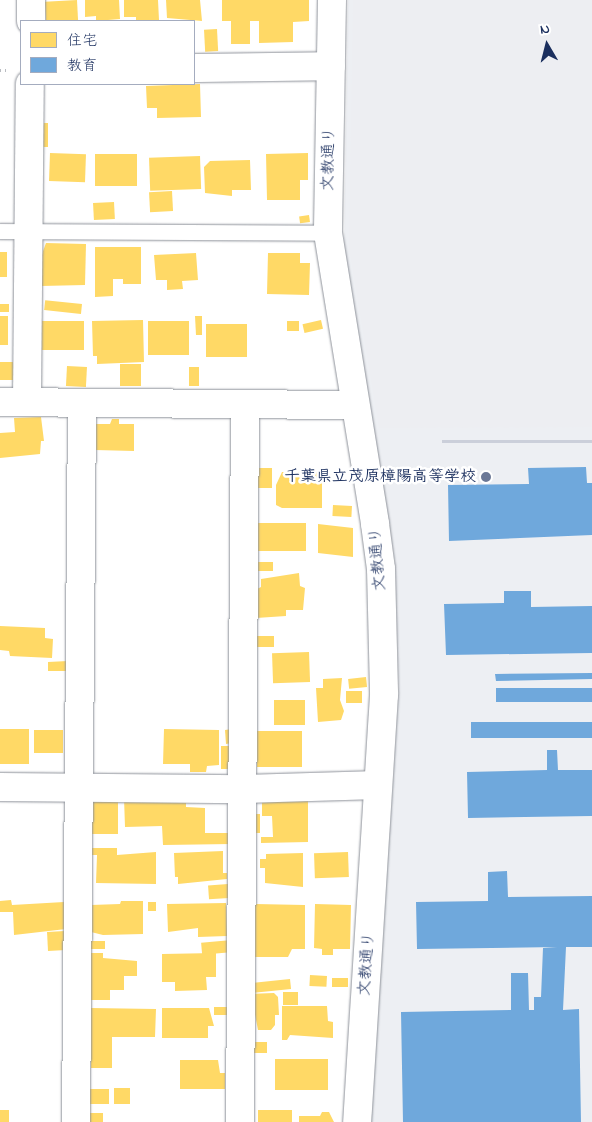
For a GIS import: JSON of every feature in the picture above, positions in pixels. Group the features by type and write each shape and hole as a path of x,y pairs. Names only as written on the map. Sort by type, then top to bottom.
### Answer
{"street":[{"path":"31,0 31,20"},
{"name":"文教通り","path":"332,0 328,233 381,569 384,695 357,1122"},
{"path":"195,68 331,66"},
{"path":"27,402 27,231 30,85"},
{"path":"0,402 355,405"},
{"path":"76,1122 82,403"},
{"path":"240,1122 246,404"},
{"path":"0,787 244,789 378,785"}],"lane":[{"path":"0,231 328,233"}],"shaded area":[{"name":"千葉県立茂原樟陽高等学校","path":"348,0 592,0 592,1122 371,1122 399,689 395,562 344,248"},
{"path":"353,0 592,0 592,427 379,428 349,248"},
{"path":"442,440 592,440 592,443 442,443"}],"building: 住宅":[{"path":"77,0 78,20 46,20 45,2"},
{"path":"85,0 119,0 120,19 96,20 96,16 85,17"},
{"path":"124,0 158,0 159,20 136,20 136,17 124,17"},
{"path":"166,0 200,0 202,21 167,18"},
{"path":"222,0 309,0 309,21 293,22 293,42 259,43 259,21 250,21 250,44 231,44 231,21 222,21"},
{"path":"217,29 218,51 205,52 204,30"},
{"path":"200,84 201,117 157,118 157,108 147,108 146,86"},
{"path":"37,123 48,123 48,147 37,147"},
{"path":"50,153 86,154 85,182 49,181"},
{"path":"308,153 308,180 300,180 300,200 267,200 266,154"},
{"path":"95,154 137,154 137,186 95,186"},
{"path":"200,156 201,189 150,191 149,158"},
{"path":"250,160 251,190 232,190 232,196 205,193 204,167 210,161"},
{"path":"172,191 173,211 150,212 149,192"},
{"path":"114,202 115,219 94,220 93,203"},
{"path":"309,215 310,222 300,223 299,216"},
{"path":"46,243 86,244 85,285 41,286 42,254"},
{"path":"95,247 141,247 141,284 123,284 123,279 113,279 113,296 95,297"},
{"path":"0,252 7,252 7,277 0,277"},
{"path":"196,253 198,280 182,281 183,289 167,290 167,280 156,280 154,255"},
{"path":"268,253 300,253 300,263 310,263 309,295 267,294"},
{"path":"45,300 82,304 81,314 44,310"},
{"path":"0,304 9,304 9,312 0,312"},
{"path":"0,316 8,316 8,345 0,345"},
{"path":"195,316 202,316 202,335 196,335"},
{"path":"143,320 144,362 97,364 97,356 93,356 92,321"},
{"path":"321,320 323,329 305,333 302,324"},
{"path":"40,321 84,321 84,350 40,350"},
{"path":"148,321 189,321 189,355 148,355"},
{"path":"287,321 299,321 299,331 287,331"},
{"path":"206,324 247,324 247,357 206,357"},
{"path":"0,362 16,362 16,380 0,380"},
{"path":"120,364 141,364 141,386 120,386"},
{"path":"67,366 87,367 86,387 66,386"},
{"path":"189,367 199,367 199,386 189,386"},
{"path":"41,417 44,441 41,441 40,454 0,458 0,433 15,432 14,418"},
{"path":"112,419 119,419 119,424 134,424 134,451 95,450 95,424 110,424"},
{"path":"253,468 272,468 272,488 253,488"},
{"path":"282,472 322,472 322,508 282,508 276,505 276,485"},
{"path":"333,505 352,506 351,517 332,516"},
{"path":"257,523 306,523 306,551 257,551"},
{"path":"318,524 353,528 353,557 318,553"},
{"path":"256,562 273,562 273,571 256,571"},
{"path":"299,573 300,586 305,588 303,610 286,610 286,616 256,618 255,590 261,587 261,579"},
{"path":"0,626 45,628 45,638 53,639 52,658 10,656 9,651 0,650"},
{"path":"254,636 274,636 274,647 254,647"},
{"path":"309,652 310,682 273,683 272,653"},
{"path":"68,661 69,671 48,671 48,662"},
{"path":"366,677 367,687 349,689 348,679"},
{"path":"342,678 340,700 344,711 341,720 318,722 316,688 323,688 323,679"},
{"path":"346,691 362,691 362,703 346,703"},
{"path":"274,700 305,700 305,725 274,725"},
{"path":"0,729 29,729 29,764 0,764"},
{"path":"164,729 219,730 219,765 207,766 206,772 190,772 190,764 163,764"},
{"path":"232,729 232,743 226,744 225,730"},
{"path":"34,730 63,730 63,753 34,753"},
{"path":"257,731 302,731 302,767 257,767"},
{"path":"221,746 232,746 232,769 221,769"},
{"path":"186,797 186,807 205,808 205,833 231,833 231,844 163,845 162,826 125,827 124,798"},
{"path":"308,799 308,842 261,843 261,837 273,837 272,816 262,816 262,800"},
{"path":"89,800 118,800 118,834 89,834"},
{"path":"252,814 260,814 260,833 252,833"},
{"path":"88,848 117,848 117,855 156,852 156,884 96,883 97,855 88,855"},
{"path":"223,851 223,873 227,873 227,879 178,884 178,877 175,877 174,853"},
{"path":"348,852 349,877 315,878 314,853"},
{"path":"303,853 303,887 265,883 265,868 260,868 260,859 266,859 266,854"},
{"path":"228,884 229,898 209,899 208,885"},
{"path":"11,900 12,905 64,902 66,929 14,935 13,912 0,912 0,901"},
{"path":"121,901 143,901 143,934 103,935 91,932 91,905 120,904"},
{"path":"148,902 156,902 156,911 148,911"},
{"path":"226,903 227,936 198,937 198,928 168,932 167,904"},
{"path":"255,904 305,905 305,949 292,949 288,957 255,957"},
{"path":"315,904 351,905 350,949 333,949 333,955 322,955 322,949 314,948"},
{"path":"65,931 66,950 48,951 47,932"},
{"path":"232,940 233,952 202,955 201,943"},
{"path":"89,941 105,941 105,949 89,949"},
{"path":"90,953 103,953 103,958 137,961 137,976 124,976 124,990 110,990 110,1000 90,1000"},
{"path":"216,953 216,977 206,977 207,990 175,991 175,982 162,982 162,954"},
{"path":"310,975 327,976 326,987 309,986"},
{"path":"332,978 348,978 348,987 332,987"},
{"path":"290,979 291,989 252,993 251,983"},
{"path":"283,992 298,992 298,1005 283,1005"},
{"path":"274,993 278,997 279,1015 275,1015 275,1025 271,1030 258,1030 251,994"},
{"path":"282,1006 327,1006 328,1021 333,1022 333,1038 290,1035 287,1040 282,1040"},
{"path":"214,1007 232,1007 232,1015 214,1015"},
{"path":"91,1008 156,1009 155,1037 112,1037 112,1068 91,1068"},
{"path":"162,1008 209,1008 214,1026 208,1026 208,1038 162,1038"},
{"path":"254,1042 267,1042 267,1053 254,1053"},
{"path":"275,1059 328,1059 328,1090 275,1090"},
{"path":"180,1060 218,1060 220,1073 225,1073 225,1089 180,1089"},
{"path":"114,1088 130,1088 130,1104 114,1104"},
{"path":"89,1089 109,1089 109,1104 89,1104"},
{"path":"0,1110 9,1110 9,1122 0,1122"},
{"path":"258,1110 292,1110 292,1122 258,1122"},
{"path":"322,1112 329,1112 334,1122 299,1122 299,1116 320,1116"},
{"path":"90,1113 103,1113 103,1122 90,1122"}],"building: 教育":[{"path":"586,467 587,483 592,483 592,535 449,541 448,485 529,484 528,468"},
{"path":"504,591 531,591 531,607 592,606 592,653 446,655 444,604 504,603"},
{"path":"592,673 592,679 496,681 495,674"},
{"path":"496,688 592,688 592,702 496,702"},
{"path":"471,722 592,722 592,738 471,738"},
{"path":"547,750 557,750 558,770 592,770 592,816 468,818 467,772 547,770"},
{"path":"507,871 508,897 592,896 592,947 566,947 563,1010 579,1009 581,1122 403,1122 401,1012 511,1010 511,973 528,973 529,1010 534,1010 534,997 541,997 543,948 557,947 417,949 416,902 488,901 488,872"}],"place":[{"name":"千葉県立茂原樟陽高等学校","path":"486,477"}]}
